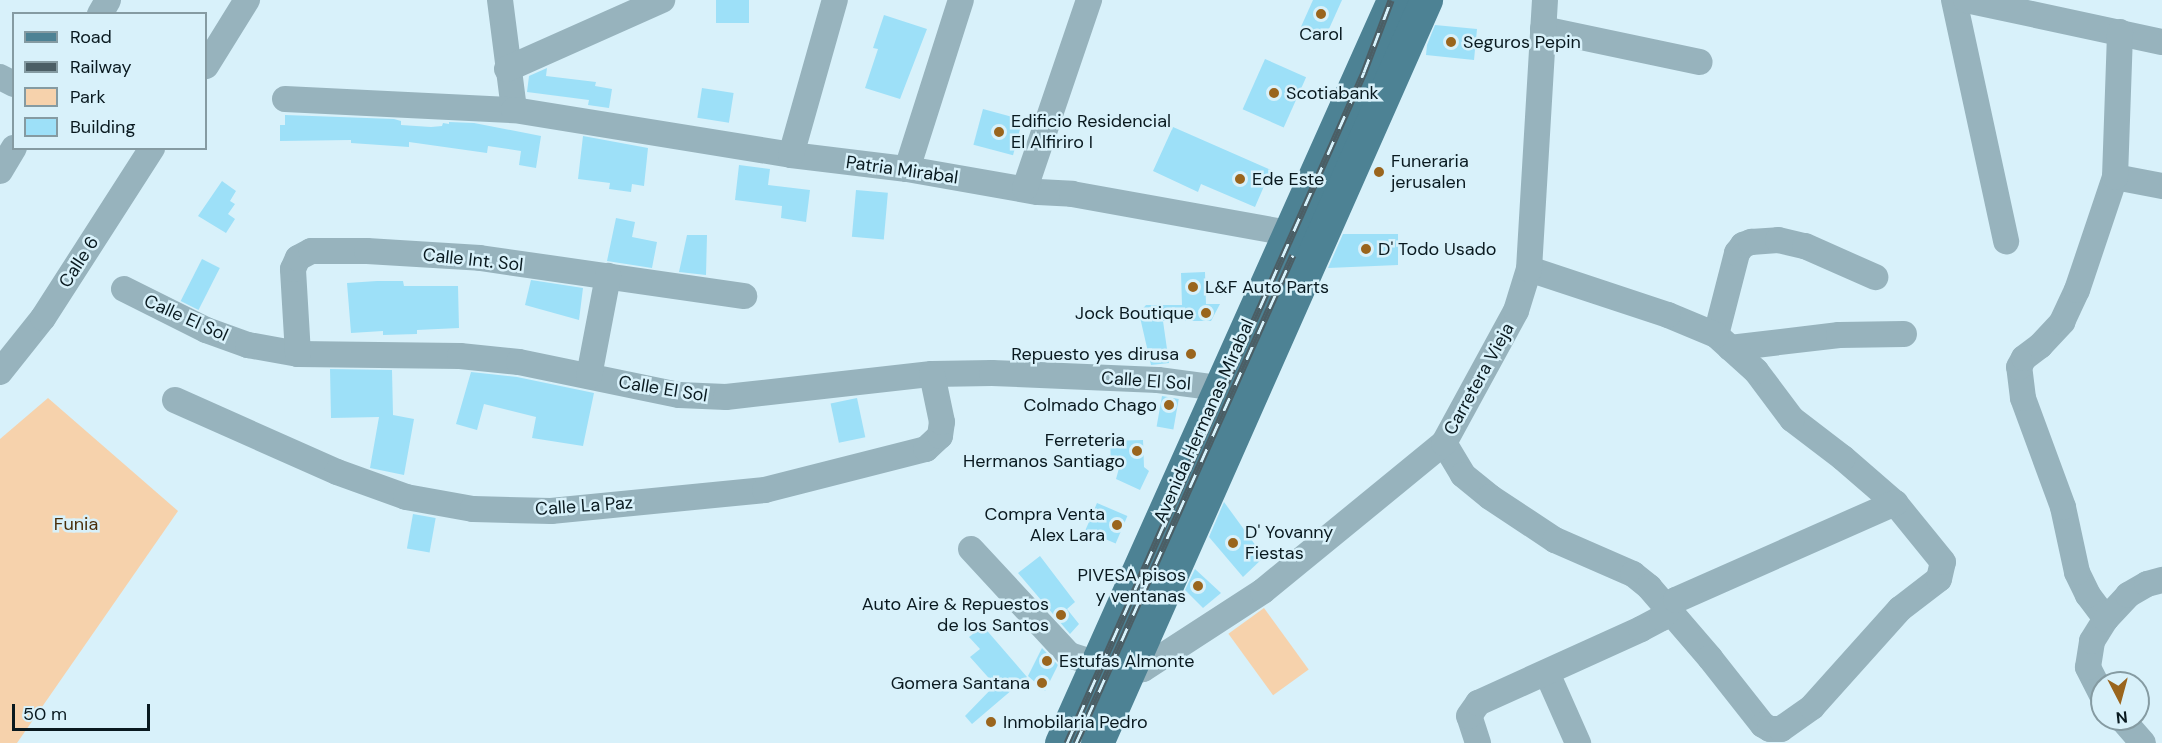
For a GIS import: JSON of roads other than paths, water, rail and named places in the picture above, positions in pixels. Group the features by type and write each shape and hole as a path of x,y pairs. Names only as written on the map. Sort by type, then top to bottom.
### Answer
{"main road":[{"name":"Avenida Hermanas Mirabal","path":"1097,743 1234,393 1287,238 1393,0"},
{"name":"Avenida Hermanas Mirabal","path":"1061,743 1095,664 1234,393 1426,0"}],"street":[{"path":"207,64 247,0"},
{"path":"500,0 514,110"},
{"path":"507,69 662,0"},
{"path":"791,155 835,0"},
{"path":"907,169 962,0"},
{"name":"Carretera Vieja","path":"1126,673 1143,669 1263,591 1444,443 1516,310 1529,269 1545,0"},
{"path":"1954,0 2006,241"},
{"path":"1966,0 2162,42"},
{"path":"1032,190 1081,3"},
{"path":"1543,29 1700,63"},
{"path":"2106,619 2088,595 2077,572 2063,507 2022,398 2019,367 2024,358 2046,341 2062,322 2077,290 2115,177 2120,32"},
{"name":"Patria Mirabal","path":"285,99 514,110 791,155 907,169 1032,190 1072,194 1287,238"},
{"path":"0,171 13,150"},
{"name":"Calle 6","path":"0,372 43,318 151,150"},
{"path":"2115,177 2162,186"},
{"path":"1723,341 1737,253 1743,245 1751,242 1778,240 1805,246 1875,277"},
{"name":"Calle Int. Sol","path":"298,354 293,269 298,258 311,251 367,251 480,258 744,296"},
{"path":"1444,443 1463,475 1490,497 1555,540 1633,574 1649,587 1763,725 1770,729 1782,729 1812,707 1900,609 1939,579 1943,562 1894,504 1843,458 1792,419 1756,371 1723,341 1668,315 1529,269"},
{"path":"589,376 608,276"},
{"name":"Calle El Sol","path":"124,289 206,330 248,345 298,354 460,356 519,362 679,395 726,397 932,374 992,373 1158,380 1234,393"},
{"path":"1723,341 1904,334"},
{"name":"Calle La Paz","path":"175,400 337,472 406,497 473,509 551,511 765,490 926,449 940,436 942,422 932,374"},
{"path":"1478,743 1469,716 1478,703 1641,629 1662,618 1676,600 1894,504"},
{"path":"971,549 1070,654 1126,673"},
{"path":"2090,671 2088,654 2092,641 2106,619 2128,595 2147,584 2162,580"},
{"path":"1547,673 1578,743"},
{"path":"2132,731 2142,743"}],"railway":[{"path":"1067,743 1364,72 1391,0"},
{"path":"1076,743 1293,255"}],"place":[{"name":"Carol","path":"1321,14"},
{"name":"Seguros Pepin","path":"1451,42"},
{"name":"Scotiabank","path":"1274,93"},
{"name":"Edificio Residencial El Alfiriro I","path":"999,132"},
{"name":"Funeraria jerusalen","path":"1379,172"},
{"name":"Ede Este","path":"1240,179"},
{"name":"D' Todo Usado","path":"1366,249"},
{"name":"L&F Auto Parts","path":"1193,287"},
{"name":"Jock Boutique","path":"1206,313"},
{"name":"Repuesto yes dirusa","path":"1191,354"},
{"name":"Colmado Chago","path":"1169,405"},
{"name":"Ferreteria Hermanos Santiago","path":"1137,451"},
{"name":"Compra Venta Alex Lara","path":"1117,525"},
{"name":"D' Yovanny Fiestas","path":"1233,543"},
{"name":"PIVESA pisos y ventanas","path":"1198,586"},
{"name":"Auto Aire & Repuestos de los Santos","path":"1061,615"},
{"name":"Estufas Almonte","path":"1047,661"},
{"name":"Gomera Santana","path":"1042,683"},
{"name":"Inmobilaria Pedro","path":"991,722"}],"park label":[{"name":"Funia","path":"76,524"}]}
